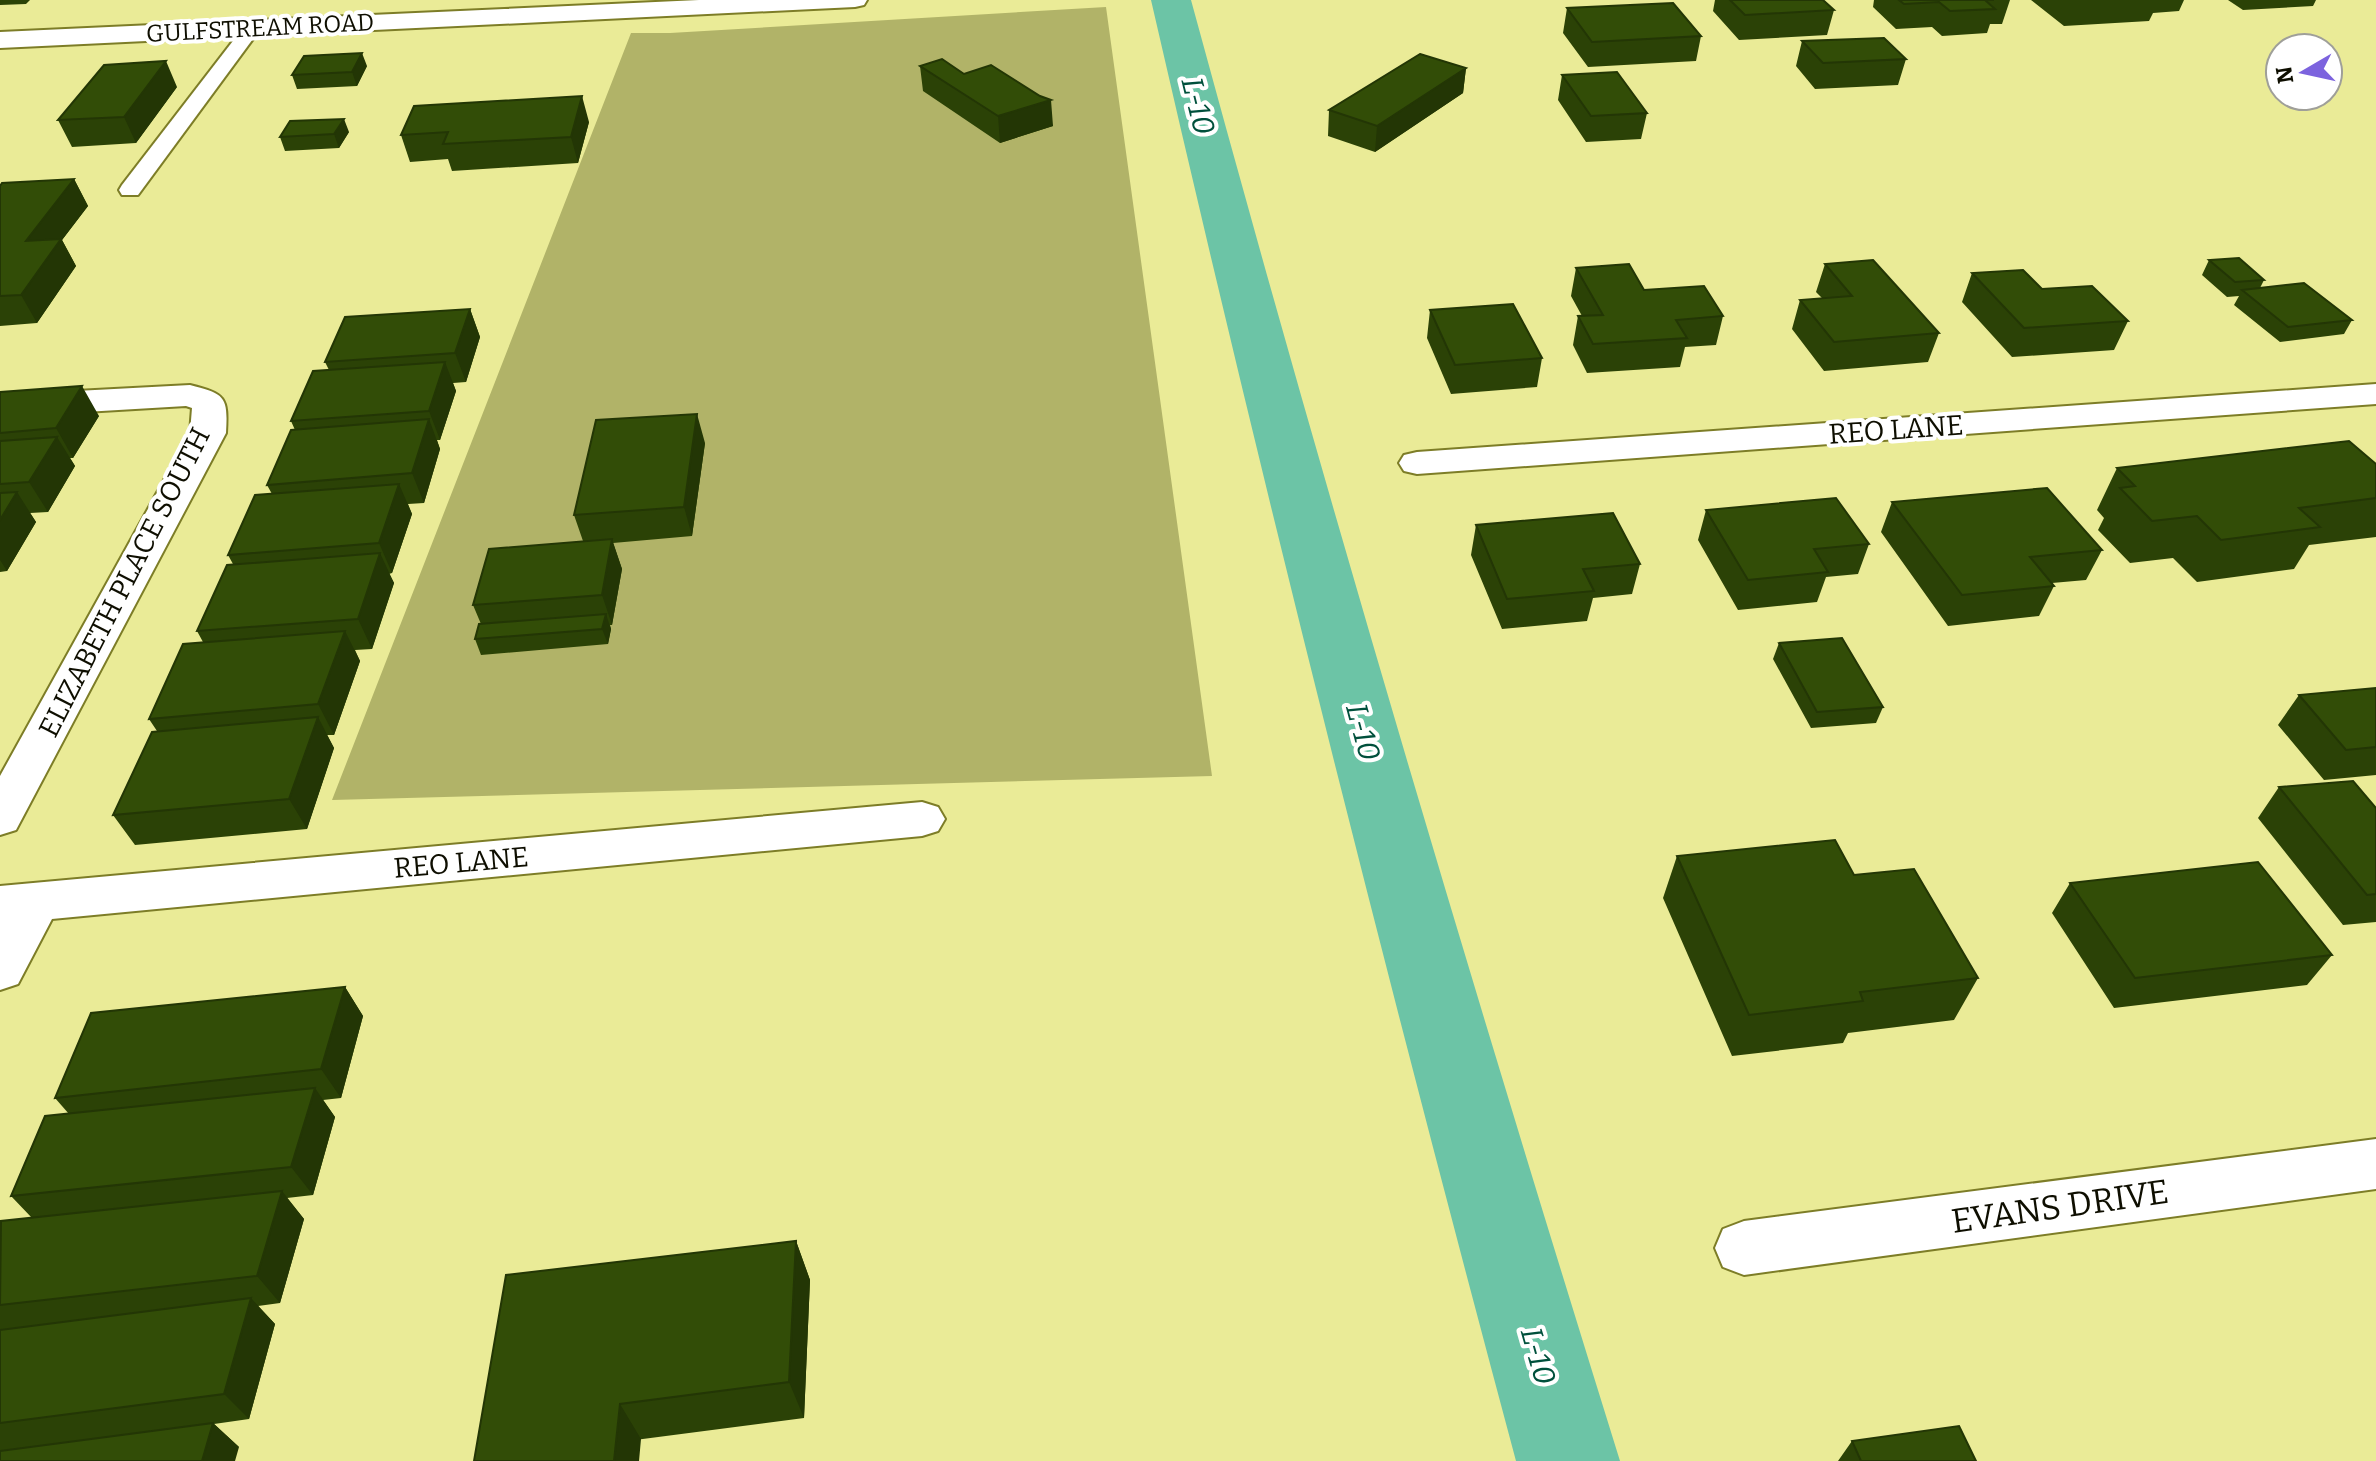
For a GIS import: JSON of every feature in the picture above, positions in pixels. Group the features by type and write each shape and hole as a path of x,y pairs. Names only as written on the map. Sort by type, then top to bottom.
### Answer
{"street":[{"path":"319,25 336,0"},
{"name":"GULFSTREAM ROAD","path":"0,40 855,0"},
{"name":"REO LANE","path":"1417,463 2376,394"},
{"name":"ELIZABETH PLACE SOUTH","path":"0,406 190,395 210,403 208,433 0,818"},
{"name":"REO LANE","path":"18,903 922,819"},
{"path":"0,970 18,903"},
{"name":"EVANS DRIVE","path":"1744,1248 2376,1164"}],"lane":[{"path":"130,190 252,28"}],"green space":[{"path":"1106,7 1212,776 332,800 631,33"}],"building":[{"path":"1730,0 1823,0 1834,10 1745,15"},
{"path":"1899,0 1985,0 1995,9 1950,11 1939,2 1904,4"},
{"path":"1673,3 1701,36 1592,42 1567,8"},
{"path":"1884,38 1906,59 1823,63 1802,41"},
{"path":"362,53 352,72 292,75 304,56"},
{"path":"1420,54 1466,68 1377,126 1329,110"},
{"path":"942,59 964,74 991,65 1051,100 998,116 920,66"},
{"path":"166,61 124,117 58,120 104,65"},
{"path":"1617,72 1647,113 1591,116 1562,75"},
{"path":"582,96 571,137 443,144 448,132 401,135 414,106"},
{"path":"344,119 334,134 280,137 290,121"},
{"path":"74,179 26,241 61,239 21,295 0,296 0,186 2,183"},
{"path":"2239,258 2264,280 2235,282 2209,260"},
{"path":"1873,260 1939,333 1834,342 1800,300 1852,296 1825,264"},
{"path":"1629,264 1644,290 1704,286 1723,316 1676,320 1687,338 1593,344 1578,316 1603,315 1576,268"},
{"path":"2023,270 2042,289 2092,286 2128,321 2024,328 1972,273"},
{"path":"2304,283 2352,320 2288,327 2242,290"},
{"path":"1513,304 1542,358 1455,365 1430,310"},
{"path":"470,309 455,353 325,362 345,317"},
{"path":"445,362 429,411 291,421 313,371"},
{"path":"82,386 56,428 0,433 0,392"},
{"path":"697,414 684,507 574,515 596,420"},
{"path":"429,419 412,473 267,485 291,430"},
{"path":"57,437 29,482 0,484 0,441"},
{"path":"2349,441 2376,464 2376,498 2299,508 2320,527 2221,540 2197,516 2152,521 2120,488 2135,486 2117,468"},
{"path":"399,484 379,543 228,555 255,495"},
{"path":"2047,488 2102,550 2030,557 2054,586 1962,595 1892,502"},
{"path":"17,492 0,520 0,493"},
{"path":"1836,498 1869,544 1814,549 1828,572 1748,580 1706,510"},
{"path":"1613,513 1640,564 1583,569 1594,591 1507,599 1476,525"},
{"path":"612,539 602,595 473,605 489,549"},
{"path":"380,553 358,619 197,631 227,565"},
{"path":"606,614 602,629 475,639 479,624"},
{"path":"345,631 318,704 149,719 183,644"},
{"path":"1842,638 1883,707 1817,712 1779,643"},
{"path":"2376,688 2376,747 2346,750 2299,695"},
{"path":"318,717 289,799 113,815 152,732"},
{"path":"2353,781 2376,808 2376,894 2367,895 2279,787"},
{"path":"1835,840 1854,875 1914,869 1978,978 1860,992 1863,1001 1749,1015 1677,856"},
{"path":"2258,862 2332,955 2135,978 2070,883"},
{"path":"345,987 321,1069 55,1098 91,1013"},
{"path":"315,1088 291,1167 11,1196 45,1116"},
{"path":"282,1191 257,1276 0,1305 1,1221"},
{"path":"796,1241 789,1382 620,1404 614,1461 474,1461 506,1275"},
{"path":"251,1298 224,1394 0,1423 0,1330"},
{"path":"213,1423 202,1461 0,1461 0,1451"},
{"path":"1959,1426 1976,1461 1861,1461 1852,1441"}],"waterway":[{"name":"L-10","path":"1171,0 1241,280 1449,1049 1568,1461"}]}
